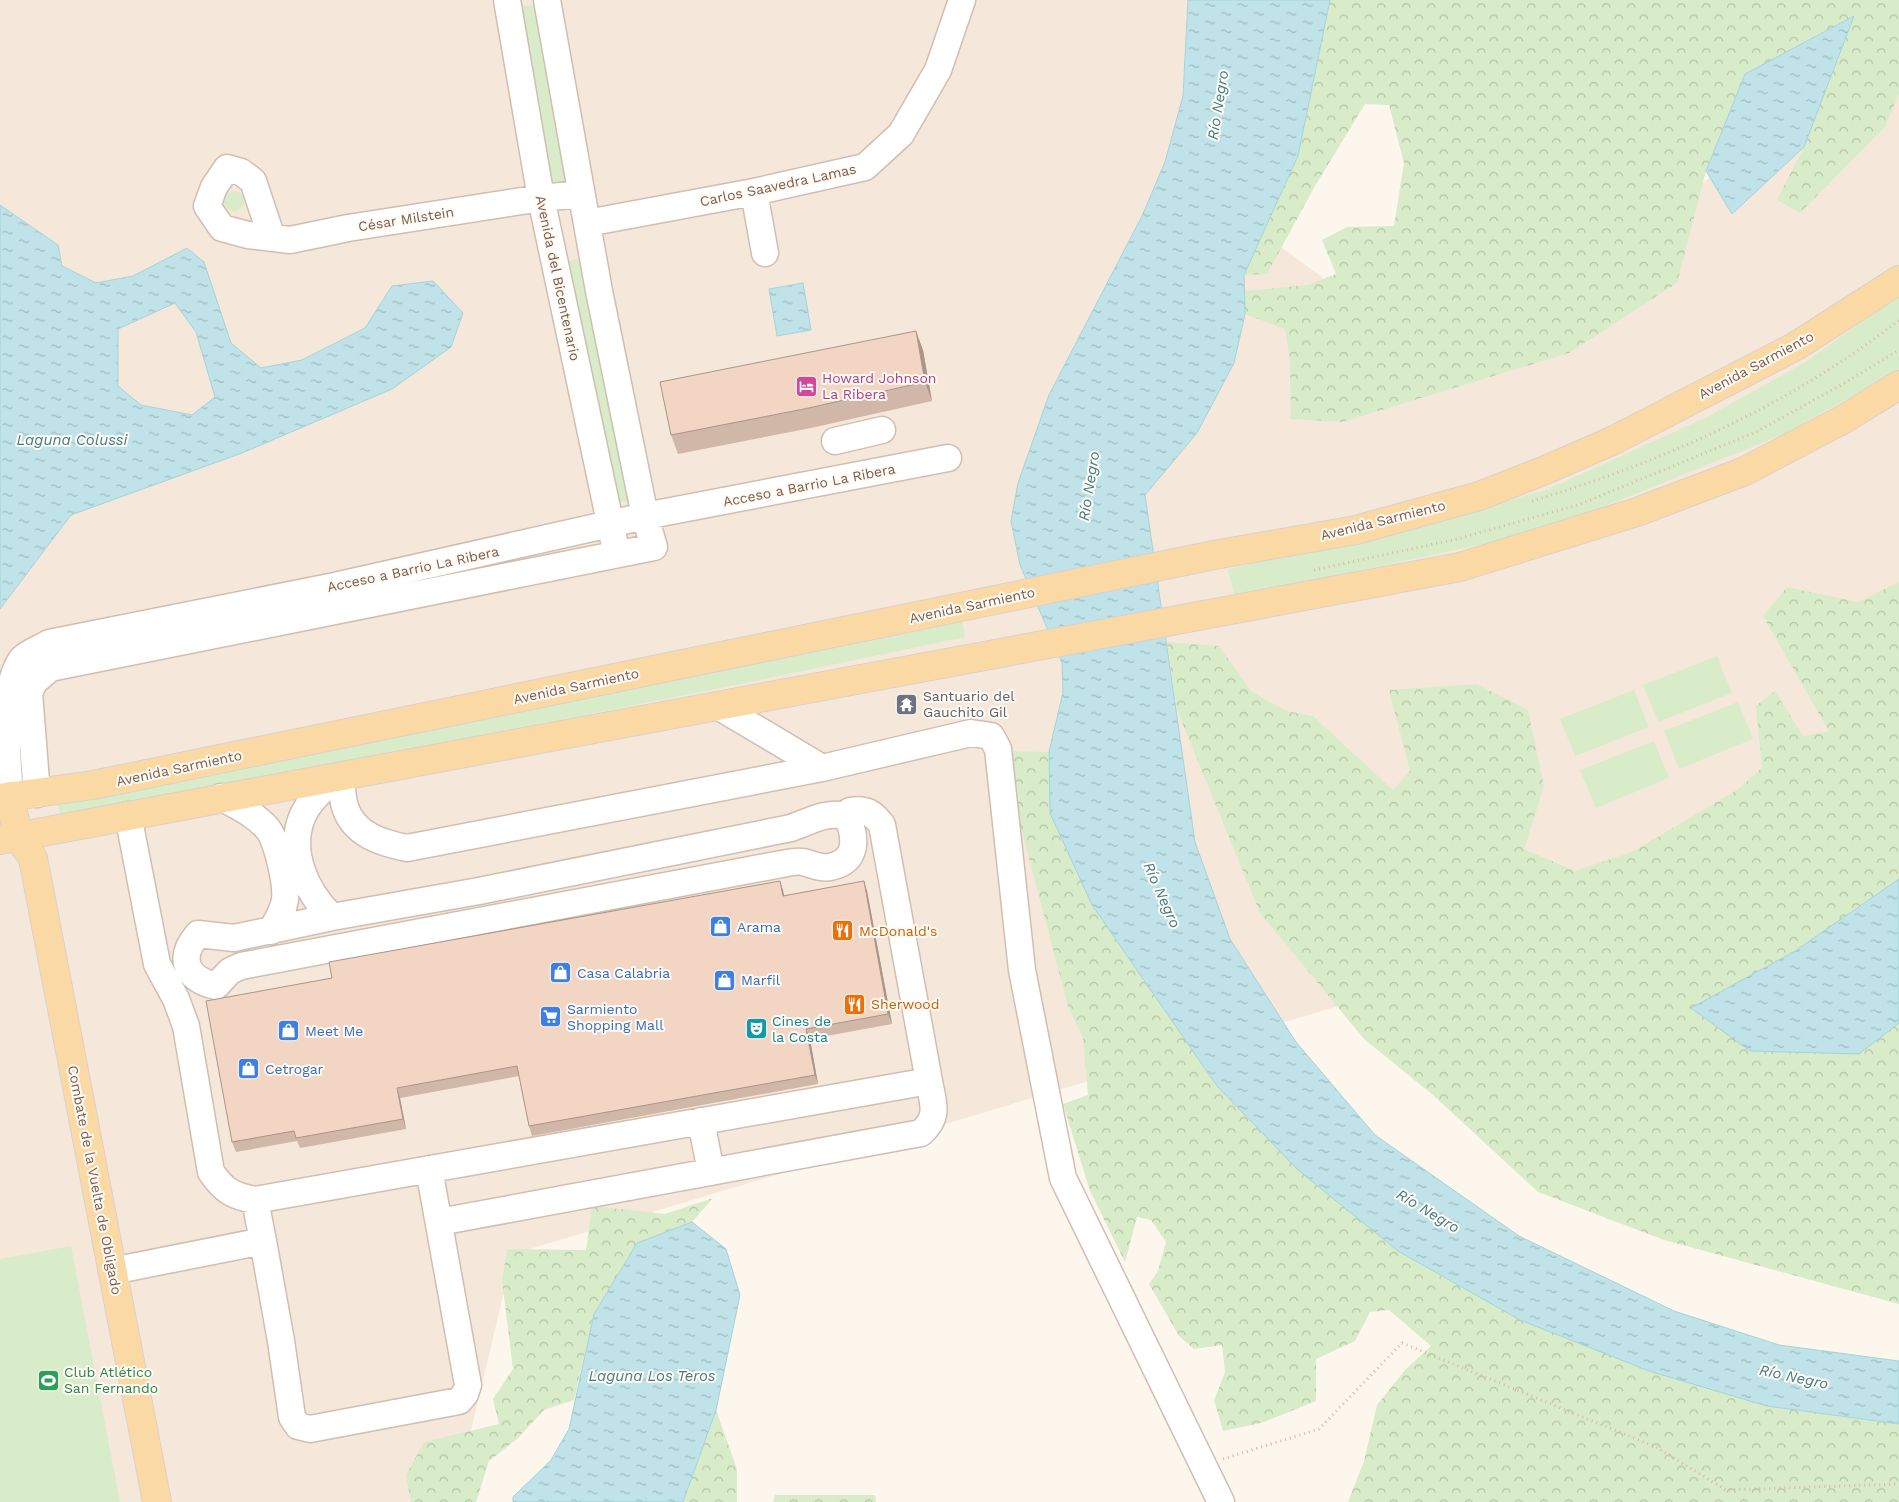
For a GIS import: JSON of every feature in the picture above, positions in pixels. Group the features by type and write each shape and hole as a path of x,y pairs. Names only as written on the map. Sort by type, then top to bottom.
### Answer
{"main road":[{"name":"Avenida Sarmiento","path":"16,796 93,785 1214,555 1356,530 1479,496 1612,441 1796,346 1899,280"},
{"path":"23,842 128,815 1460,567 1637,512 1745,471 1844,419 1899,385"},
{"name":"Combate de la Vuelta de Obligado","path":"16,796 23,842 112,1271 157,1502"}],"street":[{"name":"Avenida del Bicentenario","path":"507,0 551,251 617,555"},
{"path":"16,796 29,693 34,682 50,668 344,611 654,547 645,516 588,232 547,0"},
{"name":"Carlos Saavedra Lamas","path":"551,251 588,232 865,167 901,134 938,70 962,0"},
{"path":"754,192 765,253"},
{"name":"César Milstein","path":"272,238 290,240 348,228 541,198 581,194"},
{"path":"835,441 882,430"},
{"name":"Acceso a Barrio La Ribera","path":"16,796 2,705 4,687 23,658 49,643 335,586 645,516 948,458"},
{"path":"335,586 344,611"},
{"path":"718,706 822,768"},
{"path":"339,776 345,808 358,827 378,842 407,848 822,768 971,733 991,736 998,749 1022,970 1063,1178 1221,1502"},
{"path":"332,917 318,904 310,892 304,878 297,847 298,830 304,814 317,795 339,776"},
{"path":"221,798 250,812 268,828 276,846 284,883 285,898 280,916 271,931"},
{"path":"439,1222 921,1133 931,1124 934,1112 929,1081 882,826 875,815 862,809 850,811 847,816 854,838 853,850 844,860 830,867 814,866 802,862 787,863 241,966 230,971 216,986 201,982 192,974 186,956 189,945 198,934 234,938 332,917 479,891 792,828 822,815 835,813 847,816"},
{"path":"128,815 157,964 176,999 186,1026 211,1172 221,1186 238,1197 255,1200 929,1081"},
{"path":"479,891 480,922"},
{"path":"176,999 201,982"},
{"path":"701,1121 711,1172"},
{"path":"255,1200 281,1341 292,1417 298,1426 310,1429 459,1401 465,1394 468,1385 429,1169"},
{"path":"112,1271 263,1241"}],"path":[{"path":"1312,570 1457,539 1578,505 1756,432 1843,384 1899,350"},
{"path":"1203,1465 1319,1429 1402,1343 1656,1446 1726,1490 1899,1484"}],"shaded area":[{"path":"0,0 1188,0 1183,96 1165,162 1341,291 1443,370 1899,41 1899,654 1671,906 513,1254 454,1502 0,1502"}],"green space":[{"path":"1330,0 1899,0 1899,94 1885,127 1800,213 1777,200 1804,147 1853,17 1745,74 1706,171 1677,283 1569,353 1342,422 1291,419 1290,361 1285,329 1245,314 1244,291 1308,285 1336,274 1322,240 1347,227 1394,226 1404,163 1389,105 1365,104 1315,186 1267,274 1244,275 1298,156"},
{"path":"539,3 567,182 550,186 521,7"},
{"path":"234,191 241,194 244,201 241,208 234,211 227,208 224,201 227,194"},
{"path":"581,258 630,500 614,503 566,262"},
{"path":"1899,295 1899,370 1784,434 1593,511 1488,543 1235,597 1228,569 1415,526 1546,490 1705,418 1804,363"},
{"path":"1899,582 1899,1304 1664,1240 1538,1192 1433,1095 1364,1039 1260,913 1177,710 1167,642 1219,646 1251,691 1286,711 1313,716 1393,790 1410,771 1389,690 1477,684 1528,710 1544,786 1524,849 1575,871 1632,852 1737,790 1762,768 1756,706 1775,691 1803,736 1829,731 1763,616 1787,587 1858,602"},
{"path":"961,618 965,637 726,687 61,819 57,800"},
{"path":"1717,656 1732,693 1658,722 1643,685"},
{"path":"1634,690 1649,727 1575,756 1560,719"},
{"path":"1738,702 1753,739 1679,769 1664,731"},
{"path":"1654,741 1669,778 1596,808 1580,770"},
{"path":"1009,751 1049,752 1050,813 1217,1086 1767,1406 1899,1424 1899,1502 1348,1502 1364,1461 1377,1405 1406,1369 1431,1346 1389,1310 1370,1312 1355,1341 1316,1359 1316,1401 1261,1423 1223,1431 1214,1400 1225,1372 1222,1345 1194,1349 1179,1336 1149,1284 1158,1271 1166,1242 1151,1220 1137,1217 1125,1262 1090,1191 1063,1104 1088,1095 1083,1038 1068,1006 1018,817"},
{"path":"713,1198 692,1222 637,1243 594,1314 574,1400 544,1410 517,1439 489,1461 476,1502 411,1502 406,1475 424,1442 499,1424 493,1399 513,1369 502,1281 507,1249 586,1250 592,1206 665,1214"},
{"name":"Club Atlético San Fernando","path":"71,1246 120,1502 0,1502 0,1259"},
{"path":"716,1410 737,1469 737,1502 683,1502"},
{"path":"775,1495 875,1495 876,1502 773,1502"}],"water":[{"name":"Río Negro","path":"1188,0 1330,0 1298,156 1244,275 1245,314 1234,363 1197,433 1145,495 1195,842 1230,939 1296,1042 1375,1135 1519,1236 1674,1311 1779,1345 1899,1361 1899,1424 1767,1406 1649,1371 1520,1320 1398,1251 1298,1170 1217,1086 1092,905 1050,813 1049,752 1063,692 1062,663 1020,565 1011,521 1018,483 1049,395 1142,216 1165,162 1183,96"},
{"path":"1854,16 1804,147 1732,214 1706,171 1745,74"},
{"name":"Laguna Colussi","path":"0,205 58,245 62,266 96,283 133,276 187,248 204,262 231,343 261,368 302,360 365,328 392,286 433,281 463,313 451,347 392,389 242,453 71,515 0,609","holes":["175,303 196,332 215,397 192,415 141,405 118,386 118,329"]},
{"path":"803,283 811,330 777,336 769,289"},
{"path":"1899,879 1899,1023 1859,1054 1750,1051 1691,1008 1795,951"},
{"name":"Laguna Los Teros","path":"692,1222 726,1249 740,1295 716,1410 683,1502 513,1502 513,1497 551,1460 569,1429 594,1314 637,1243"}],"building":[{"path":"916,331 925,382 804,409 671,435 660,382"},
{"name":"Sarmiento Shopping Mall","path":"780,881 783,896 864,881 888,1014 806,1029 815,1075 529,1126 517,1066 397,1088 403,1119 296,1138 294,1131 232,1142 206,1001 332,978 329,962"}],"place":[{"name":"Howard Johnson La Ribera","path":"806,386"},
{"name":"Santuario del Gauchito Gil","path":"907,704"},
{"name":"Arama","path":"721,927"},
{"name":"McDonald's","path":"843,931"},
{"name":"Casa Calabria","path":"561,973"},
{"name":"Marfil","path":"725,980"},
{"name":"Sherwood","path":"855,1004"},
{"name":"Sarmiento Shopping Mall","path":"551,1017"},
{"name":"Cines de la Costa","path":"756,1029"},
{"name":"Meet Me","path":"289,1031"},
{"name":"Cetrogar","path":"249,1069"},
{"name":"Club Atlético San Fernando","path":"48,1380"}]}
